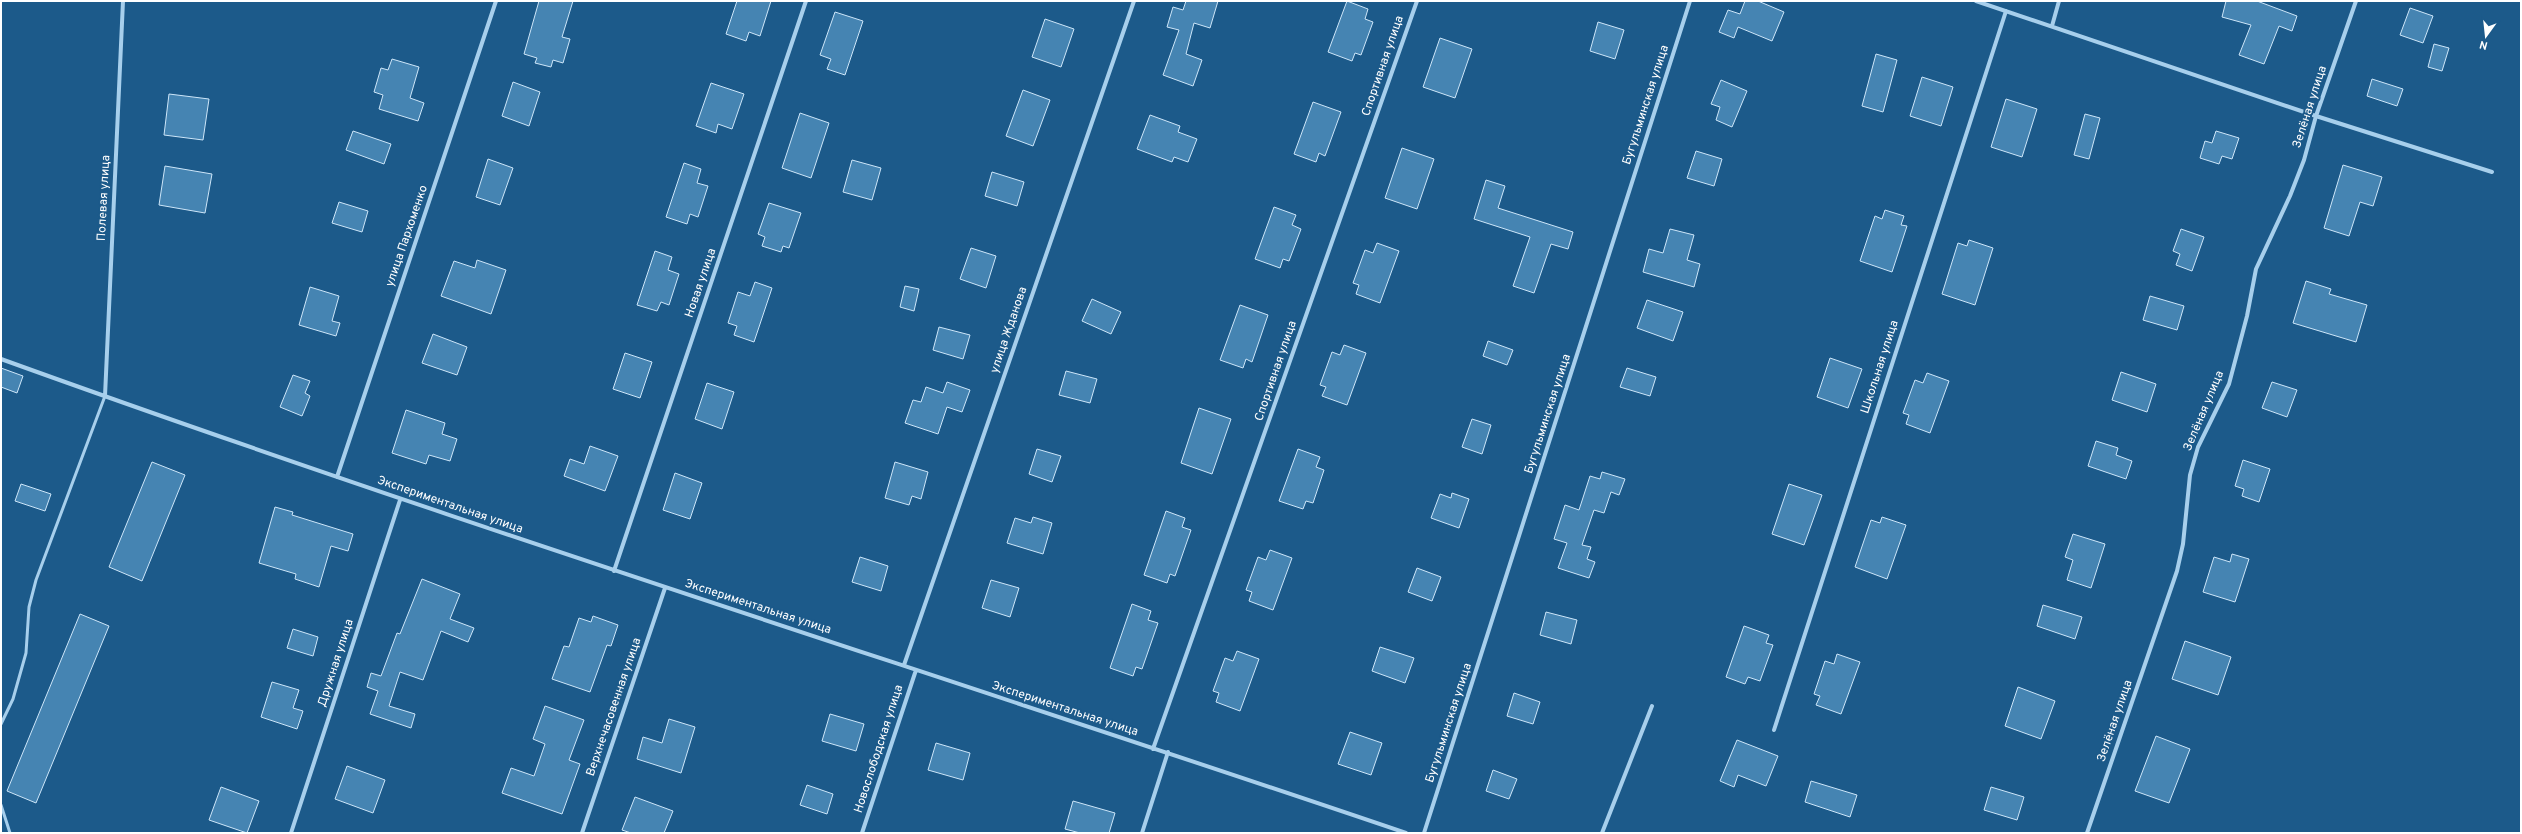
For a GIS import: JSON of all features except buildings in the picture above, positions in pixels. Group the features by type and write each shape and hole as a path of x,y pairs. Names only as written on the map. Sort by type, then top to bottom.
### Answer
{"street":[{"name":"Полевая улица","path":"105,396 122,1"},
{"name":"улица Пархоменко","path":"337,477 496,1"},
{"name":"Новая улица","path":"614,571 806,1"},
{"name":"улица Жданова","path":"904,665 1134,1"},
{"name":"Спортивная улица","path":"1153,748 1417,1"},
{"name":"Бугульминская улица","path":"1424,833 1690,1"},
{"path":"1976,1 2316,116 2492,172"},
{"path":"2052,26 2059,1"},
{"name":"Зелёная улица","path":"2087,833 2177,571 2184,544 2190,475 2198,447 2229,384 2247,316 2256,269 2290,196 2356,1"},
{"name":"Школьная улица","path":"1774,730 2006,11"},
{"name":"Экспериментальная улица","path":"1,359 400,500 1168,752 1406,833"},
{"name":"Дружная улица","path":"291,833 400,500"},
{"name":"Верхнечасовенная улица","path":"582,833 665,588"},
{"name":"Новослободская улица","path":"862,833 916,670"},
{"path":"1602,833 1652,706"},
{"path":"1142,833 1168,752"}],"lane":[{"path":"1,724 13,699 26,653 29,607 36,580 105,396"},
{"path":"1,805 10,833"}]}
